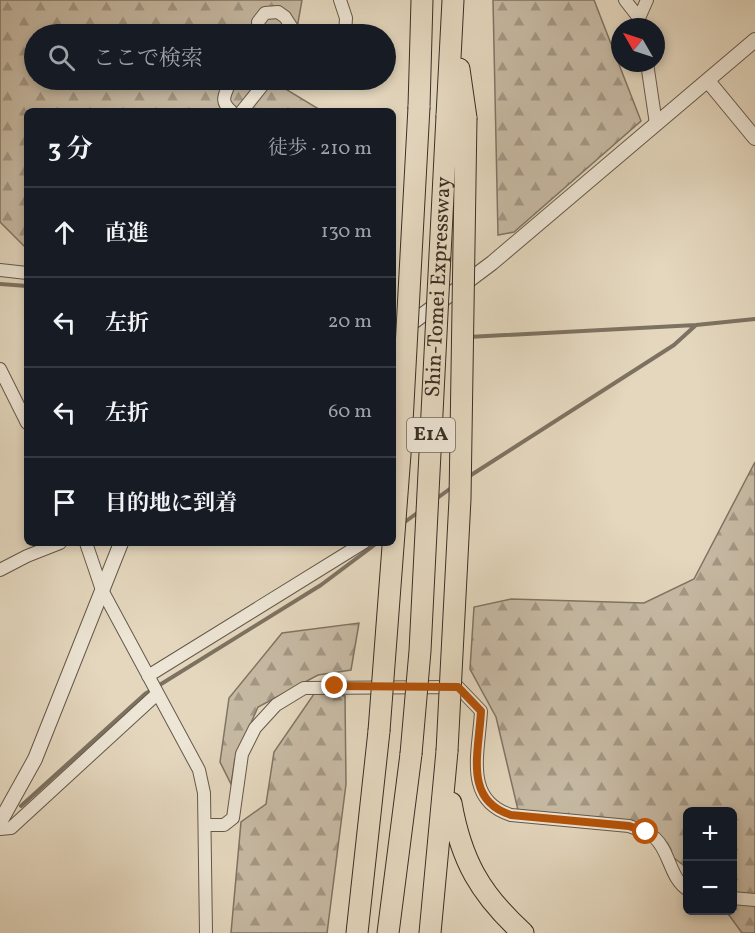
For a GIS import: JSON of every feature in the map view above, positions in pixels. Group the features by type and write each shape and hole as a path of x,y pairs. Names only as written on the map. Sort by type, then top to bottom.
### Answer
{"highway":[{"name":"Shin-Tomei Expressway","path":"396,509 419,107 422,0"},
{"name":"Shin-Tomei Expressway","path":"388,933 411,754 420,651 456,117 453,6"},
{"path":"430,933 446,776 460,499 456,117"},
{"name":"Shin-Tomei Expressway","path":"357,933 379,731 393,546"},
{"path":"446,776 456,832 469,867 498,911 523,933"}],"street":[{"path":"340,0 346,24"},
{"path":"626,0 637,18"},
{"path":"642,18 647,0"},
{"path":"258,24 265,13 278,12 290,24"},
{"path":"396,333 492,263 755,40"},
{"path":"647,72 656,124"},
{"path":"708,81 755,138"},
{"path":"226,90 223,97 224,105 228,108"},
{"path":"244,108 259,90"},
{"path":"0,270 24,273"},
{"path":"0,369 24,417"},
{"path":"0,570 52,546"},
{"path":"87,546 102,590 199,770 204,793 206,933"},
{"path":"0,822 34,759 120,546"},
{"path":"148,676 358,546"},
{"path":"205,825 224,825 233,818 242,754 255,728 276,705 304,688 458,687 481,711 478,787 485,801 496,810 511,815 629,826 646,832 657,840 683,885"},
{"path":"0,829 11,828 157,694"},
{"path":"737,898 755,900"}],"green space":[{"path":"0,0 302,0 298,24 24,24 24,90 287,90 317,108 24,108 24,246 0,222"},
{"path":"493,0 594,0 611,44 611,72 622,72 641,121 514,232 498,235"},
{"path":"755,462 755,933 742,933 729,915 737,915 737,807 683,807 683,865 625,820 518,810 496,717 470,669 474,607 511,599 644,603 694,579"},
{"path":"359,623 351,670 318,675 258,707 235,759 231,784 220,762 229,698 282,633"},
{"path":"316,691 345,696 346,784 327,933 231,933 241,822 266,804 274,752"}],"waterway":[{"path":"0,284 24,286"},
{"path":"468,337 696,325 755,319"},
{"path":"468,477 674,345 696,325"},
{"path":"436,499 451,488"},
{"path":"402,524 420,511"},
{"path":"21,806 145,694 321,585 373,546"}],"route":[{"path":"335,686 458,687 481,711 478,787 485,801 496,810 511,815 629,826 646,832"}]}
